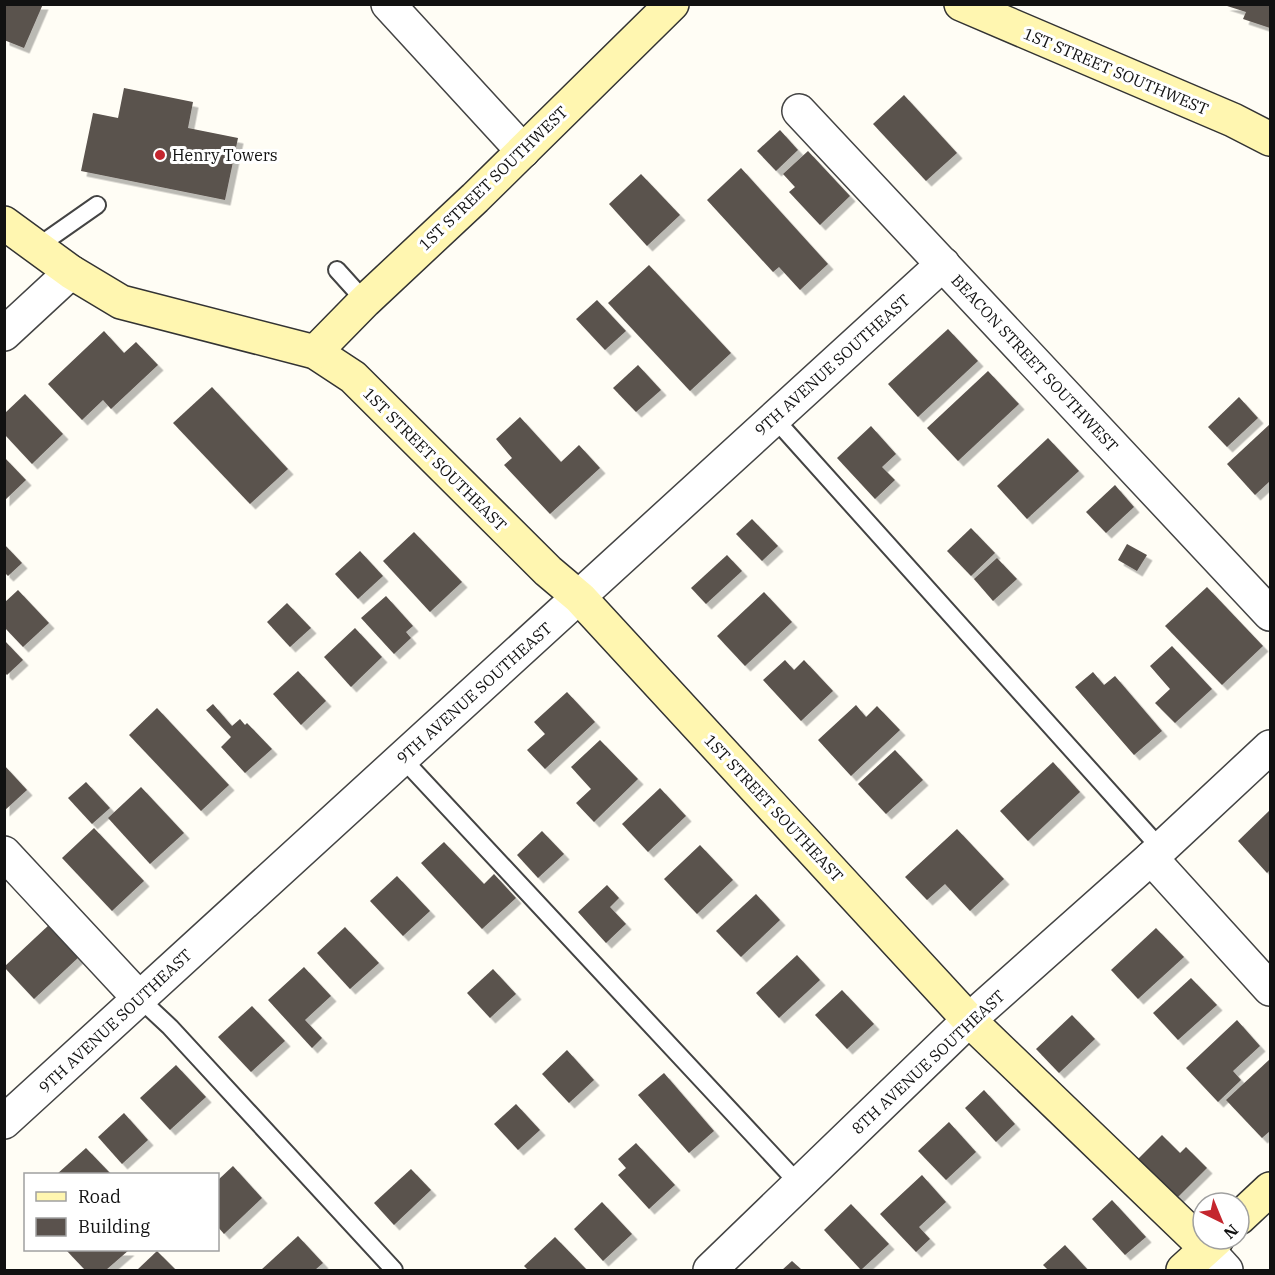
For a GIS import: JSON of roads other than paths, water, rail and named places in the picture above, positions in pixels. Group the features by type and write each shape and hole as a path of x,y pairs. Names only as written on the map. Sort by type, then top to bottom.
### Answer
{"street":[{"path":"388,4 523,151"},
{"name":"1ST STREET SOUTHWEST","path":"315,352 364,301 523,151 672,4"},
{"name":"1ST STREET SOUTHWEST","path":"961,4 1233,120 1270,139"},
{"name":"BEACON STREET SOUTHWEST","path":"799,111 1270,614"},
{"name":"1ST STREET SOUTHEAST","path":"4,224 71,272 121,302 315,352 353,377 548,571 580,598 969,1020 1208,1257"},
{"name":"9TH AVENUE SOUTHEAST","path":"4,1122 943,264"},
{"path":"4,334 71,272"},
{"name":"8TH AVENUE SOUTHEAST","path":"710,1270 969,1020 1156,853 1270,747"},
{"path":"1156,853 1270,990"},
{"path":"4,854 139,998"},
{"path":"1251,1207 1270,1189"}],"lane":[{"path":"37,247 97,205"},
{"path":"337,270 364,301"},
{"path":"774,418 1156,853"},
{"path":"402,758 799,1184"},
{"path":"139,998 171,1027 394,1270"}],"place":[{"name":"Henry Towers","path":"160,155"}]}
